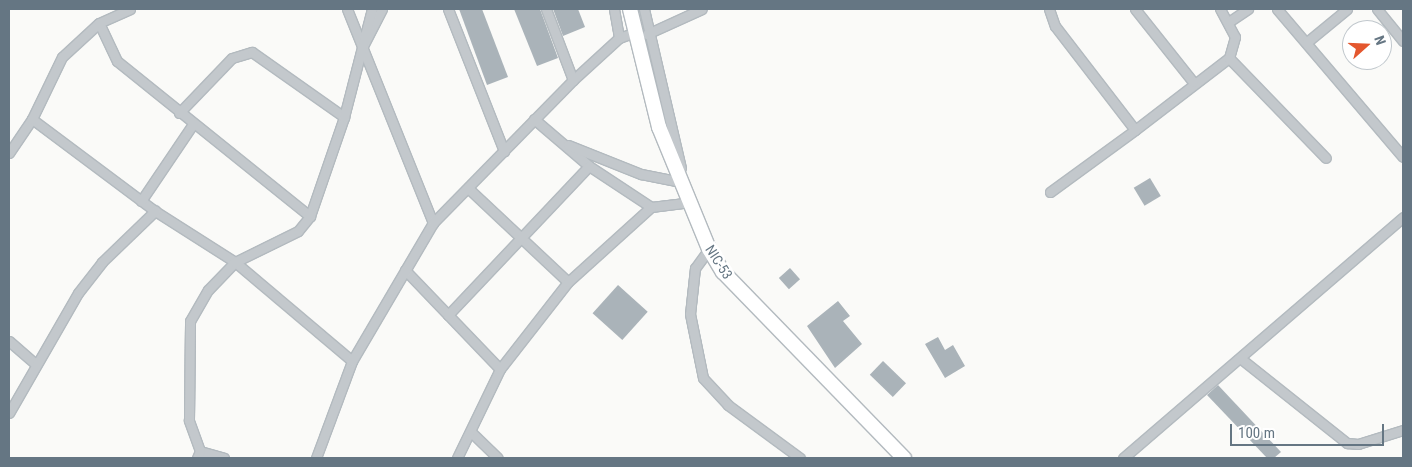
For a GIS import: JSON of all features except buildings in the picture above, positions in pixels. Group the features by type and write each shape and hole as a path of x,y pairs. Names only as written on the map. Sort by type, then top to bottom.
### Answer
{"main road":[{"name":"NIC-53","path":"630,9 633,33 659,127 709,249 723,272 784,339 904,458"}],"street":[{"path":"9,153 32,119 62,57 100,23 130,9"},
{"path":"347,9 361,50 433,223"},
{"path":"224,458 199,455 189,420 190,321 208,290 235,262 298,232 310,216 344,116 372,9"},
{"path":"361,50 382,9"},
{"path":"448,9 504,151"},
{"path":"546,9 573,80"},
{"path":"614,9 619,38"},
{"path":"457,458 472,432 500,370 568,282 651,207 689,202 647,34 644,9"},
{"path":"647,34 702,9"},
{"path":"1049,9 1055,26 1135,130"},
{"path":"1136,9 1193,82"},
{"path":"1050,192 1135,130 1193,82 1229,58 1235,37 1230,21 1220,9"},
{"path":"1230,21 1248,9"},
{"path":"1277,9 1403,157"},
{"path":"1307,42 1347,9"},
{"path":"1377,9 1403,41"},
{"path":"100,23 117,61 192,124 310,216"},
{"path":"316,458 352,361 433,223 573,80 619,38 633,33"},
{"path":"179,113 232,58 252,52 344,116"},
{"path":"1229,58 1326,158"},
{"path":"32,119 155,211 235,262 352,361"},
{"path":"534,119 589,166 651,207"},
{"path":"141,201 192,124"},
{"path":"561,142 641,174 681,182"},
{"path":"448,315 520,235 589,166"},
{"path":"468,188 568,282"},
{"path":"9,413 35,364 78,293 102,262 155,211"},
{"path":"1123,458 1403,217"},
{"path":"709,249 695,268 690,314 703,378 728,405 800,458"},
{"path":"404,270 500,370"},
{"path":"9,341 35,364"},
{"path":"1240,358 1347,442 1358,444 1403,430"},
{"path":"472,432 498,458"}]}
